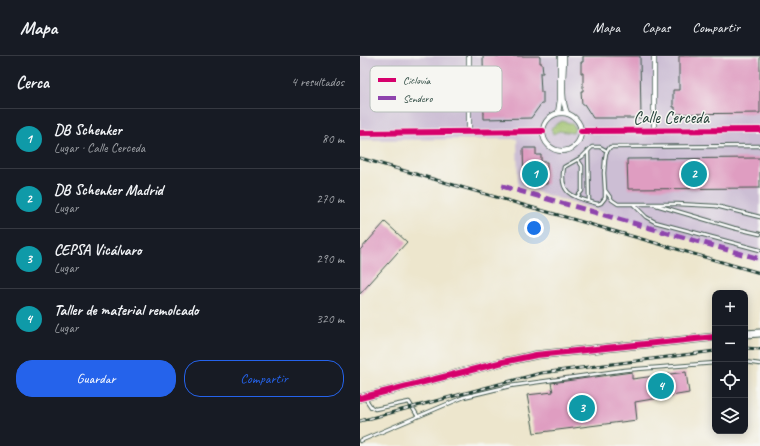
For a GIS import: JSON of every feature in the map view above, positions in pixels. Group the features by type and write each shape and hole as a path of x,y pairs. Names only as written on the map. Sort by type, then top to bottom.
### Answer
{"street":[{"path":"558,113 560,100 560,56"},
{"path":"564,56 564,100 567,113"},
{"path":"654,56 654,131"},
{"path":"469,112 469,132"},
{"path":"567,113 577,120 581,131 580,139 575,146 568,150 560,151 549,146 544,139 544,125 552,115 567,113"},
{"name":"Calle Cerceda","path":"581,131 760,130"},
{"path":"360,133 543,132"},
{"path":"748,334 760,333"},
{"path":"362,397 536,355 712,337"}],"lane":[{"path":"607,152 600,147 592,147 578,160 564,167 563,187 568,193 598,204 601,203 605,198 604,173 607,152 610,147 760,146"},
{"path":"588,151 589,200"},
{"path":"577,197 582,191 582,166 578,160"},
{"path":"605,190 612,200 618,204 677,204 716,206 760,217"},
{"path":"634,204 646,217 655,222 760,250"},
{"path":"652,204 760,234"},
{"path":"748,362 760,364"},
{"path":"360,440 417,415 464,397 510,386 625,370 712,363"},
{"path":"362,397 371,407 375,409 409,402 417,415"}],"shaded area":[{"path":"360,56 760,56 760,261 518,186 517,139 360,140"}],"green space":[{"path":"562,121 573,125 575,128 573,133 559,131 553,134 551,128"}],"building":[{"path":"483,56 540,56 540,63 542,63 543,73 540,73 543,104 541,104 531,118 484,119 484,112 502,112 502,66 483,66"},
{"path":"583,56 640,56 641,118 593,118 584,104 582,104 581,91 583,91 583,73 581,73 581,62 583,62"},
{"path":"679,56 760,56 760,113 675,114 675,107 673,107 673,90 679,90"},
{"path":"523,148 536,148 536,155 541,155 541,162 547,162 547,184 524,184"},
{"path":"760,158 760,188 628,189 627,159"},
{"path":"385,222 407,242 360,294 360,250"},
{"path":"632,372 632,379 686,372 689,393 635,402 637,420 534,433 527,395 553,392 551,383"}],"railway":[{"path":"360,158 760,273"},
{"path":"748,348 760,349"},
{"path":"360,421 541,373 712,351"}],"marked path":[{"path":"502,186 760,259"}],"cycle path":[{"path":"581,131 760,130"},
{"path":"360,133 543,131"},
{"path":"360,398 536,355 712,337"}],"place":[{"name":"DB Schenker","path":"535,174"},
{"name":"DB Schenker Madrid","path":"694,174"},
{"name":"Taller de material remolcado","path":"661,386"},
{"name":"CEPSA Vicálvaro","path":"582,408"}]}
